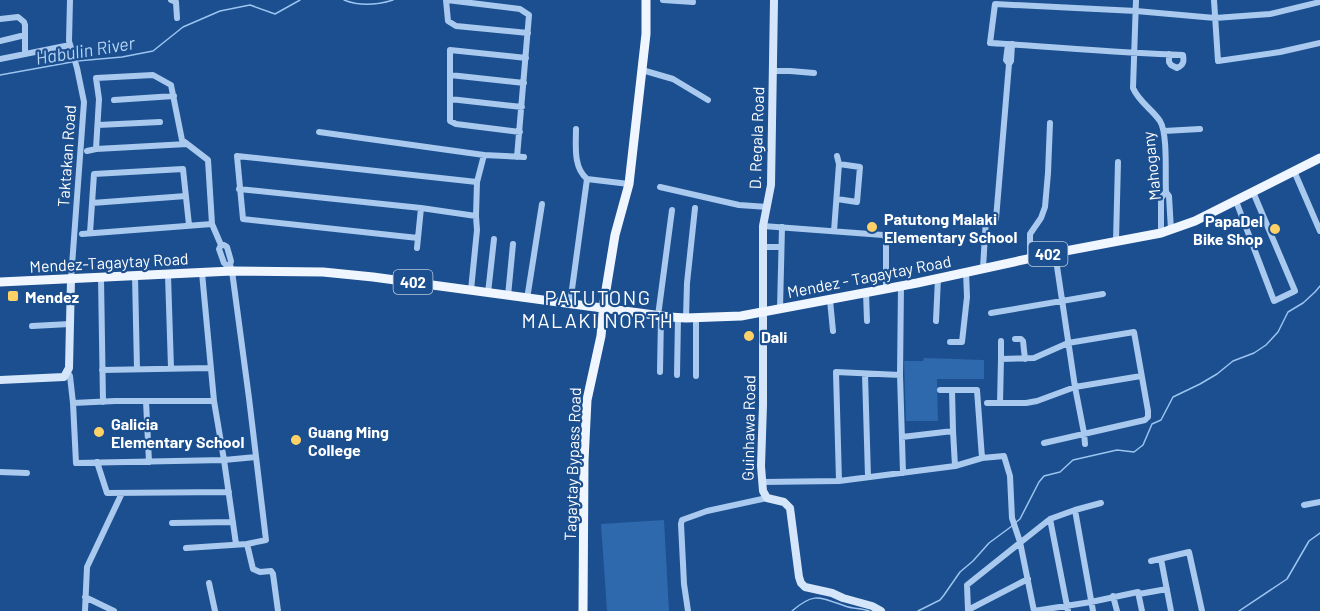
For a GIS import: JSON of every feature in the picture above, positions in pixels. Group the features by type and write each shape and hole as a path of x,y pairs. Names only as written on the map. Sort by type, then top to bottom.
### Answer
{"main road":[{"name":"Tagaytay Bypass Road","path":"583,611 586,410 601,336 615,235 629,184 642,70 646,0"},
{"name":"Mendez - Tagaytay Road","path":"763,312 1161,233 1196,221 1320,158"},
{"name":"Mendez-Tagaytay Road","path":"0,282 220,272 231,268"},
{"name":"402","path":"231,268 346,273 682,318 741,316 763,312"}],"street":[{"name":"Taktakan Road","path":"70,0 69,41 84,102 71,279"},
{"path":"171,0 176,2 177,18"},
{"path":"320,132 484,155 521,157 520,132 528,33 529,15 520,9 447,0 448,21 456,26 528,33"},
{"path":"663,0 693,2"},
{"name":"D. Regala Road","path":"763,312 763,226 771,185 774,0"},
{"path":"1087,0 1087,9"},
{"name":"Mahogany","path":"1136,0 1133,88 1136,96 1160,121 1164,131 1166,192 1169,195 1171,230"},
{"path":"1214,0 1218,61 1280,52 1320,43"},
{"path":"1169,54 990,43 995,4 1051,4 1087,9 1215,18 1270,14 1318,2"},
{"path":"0,19 18,17 24,22 25,54"},
{"path":"0,41 25,35"},
{"path":"983,268 986,219 996,219 1008,64 1011,61 1010,44"},
{"path":"0,59 70,45"},
{"path":"520,132 456,124 450,121 450,50 526,58"},
{"path":"642,70 673,79 708,100"},
{"path":"773,71 814,73"},
{"path":"96,150 99,99 96,78 153,75 171,84 182,140 208,160 212,224 221,245 219,249 224,263 231,268 266,540 247,544 186,548"},
{"path":"450,75 524,84"},
{"path":"114,100 174,96"},
{"path":"450,99 522,107"},
{"path":"98,125 160,122"},
{"path":"1030,258 1030,234 1041,218 1045,207 1050,123"},
{"path":"576,129 577,159 581,174 587,179 629,184"},
{"path":"1164,131 1200,129"},
{"path":"87,151 187,144"},
{"path":"471,290 477,230 477,182 484,155"},
{"path":"418,238 243,219 237,156 477,182"},
{"path":"834,231 839,164 837,156"},
{"path":"1116,241 1118,162"},
{"path":"837,199 856,202 860,167 839,164"},
{"path":"90,233 94,174 183,169 189,225"},
{"path":"1294,171 1320,231"},
{"path":"570,304 587,179"},
{"path":"660,187 739,205 767,207"},
{"path":"239,189 476,216"},
{"path":"1161,233 1161,198 1166,192"},
{"path":"1236,201 1274,301 1295,291 1253,192"},
{"path":"92,203 186,196"},
{"path":"527,299 542,204"},
{"path":"417,248 421,208"},
{"path":"676,375 694,208"},
{"path":"660,372 659,316 672,210"},
{"path":"1161,215 1170,215"},
{"path":"82,234 212,224"},
{"path":"763,226 883,235 886,238 886,289"},
{"path":"780,309 782,227"},
{"path":"488,293 494,239"},
{"path":"508,296 513,244"},
{"path":"763,247 781,248"},
{"path":"1055,253 1084,444"},
{"path":"950,342 962,342 967,297 966,272"},
{"path":"202,273 214,401 236,544"},
{"path":"168,275 171,369"},
{"path":"135,276 137,369"},
{"path":"101,278 103,402"},
{"path":"936,321 938,278"},
{"path":"71,279 68,373 73,403 76,463 224,460 256,457"},
{"path":"901,286 900,375 903,473"},
{"path":"866,292 867,321"},
{"path":"991,313 1104,294"},
{"path":"830,300 833,331"},
{"name":"Guinhawa Road","path":"763,312 764,405 760,445 762,491 767,498 784,502 790,508 801,584 872,606 880,611"},
{"path":"696,318 696,376"},
{"path":"32,326 70,324"},
{"path":"1001,359 1034,358 1068,343 1134,332 1148,417 1144,420 1044,442"},
{"path":"1015,339 1023,341 1025,359"},
{"path":"1000,403 1001,341"},
{"path":"102,370 211,368"},
{"path":"839,481 836,372 900,375"},
{"path":"0,380 64,377 68,373"},
{"path":"865,374 868,477"},
{"path":"987,403 1026,403 1075,387 1142,376"},
{"path":"940,390 977,390 982,458"},
{"path":"952,390 955,466"},
{"path":"147,401 148,462"},
{"path":"73,403 214,401"},
{"path":"902,437 953,431"},
{"path":"762,482 839,481 903,473 1004,456 1012,450"},
{"path":"1004,456 1010,476 1012,518 1020,542 1034,611 1067,608 1113,596 1167,589"},
{"path":"97,462 106,493 229,492"},
{"path":"0,472 27,472"},
{"path":"85,611 87,567 122,493"},
{"path":"687,611 682,520 707,511 767,498"},
{"path":"1304,505 1320,502"},
{"path":"1028,579 968,610 967,585 1020,542 1050,519 1101,503"},
{"path":"1075,510 1093,611"},
{"path":"1050,519 1067,608"},
{"path":"172,523 233,522"},
{"path":"247,544 253,569 260,572 271,571 273,574 278,611"},
{"path":"1151,561 1189,552 1202,611"},
{"path":"1161,559 1171,611"},
{"path":"209,583 215,611"},
{"path":"1139,594 1142,611"},
{"path":"1113,596 1117,611"},
{"path":"85,597 114,611"}],"shaded area":[{"path":"924,358 984,360 984,379 937,379 938,421 906,421 904,361 923,361"},
{"path":"664,520 669,611 607,611 601,524"}],"waterway":[{"name":"Habulin River","path":"77,61 122,57 153,51 183,27 220,11 250,5 275,14 300,0"},
{"name":"Habulin River","path":"344,0 368,4 393,0"},
{"name":"Habulin River","path":"0,75 72,62"},
{"path":"1015,523 1020,519 1044,476 1060,472 1073,460 1117,450 1134,452 1143,445 1152,424 1161,420 1173,397 1217,374 1233,361 1254,353 1266,345 1278,332 1288,312 1303,303 1320,286"},
{"path":"918,611 940,600 960,572 989,543 1012,526"},
{"path":"1239,611 1287,579 1309,541 1320,533"},
{"path":"792,611 806,601 817,598 869,611"}],"place":[{"name":"Patutong Malaki Elementary School","path":"872,227"},
{"name":"PapaDel Bike Shop","path":"1275,229"},
{"name":"Mendez","path":"13,296"},
{"name":"Dali","path":"749,336"},
{"name":"Galicia Elementary School","path":"99,432"},
{"name":"Guang Ming College","path":"296,440"}],"district":[{"name":"PATUTONG MALAKI NORTH","path":"598,308"}]}
